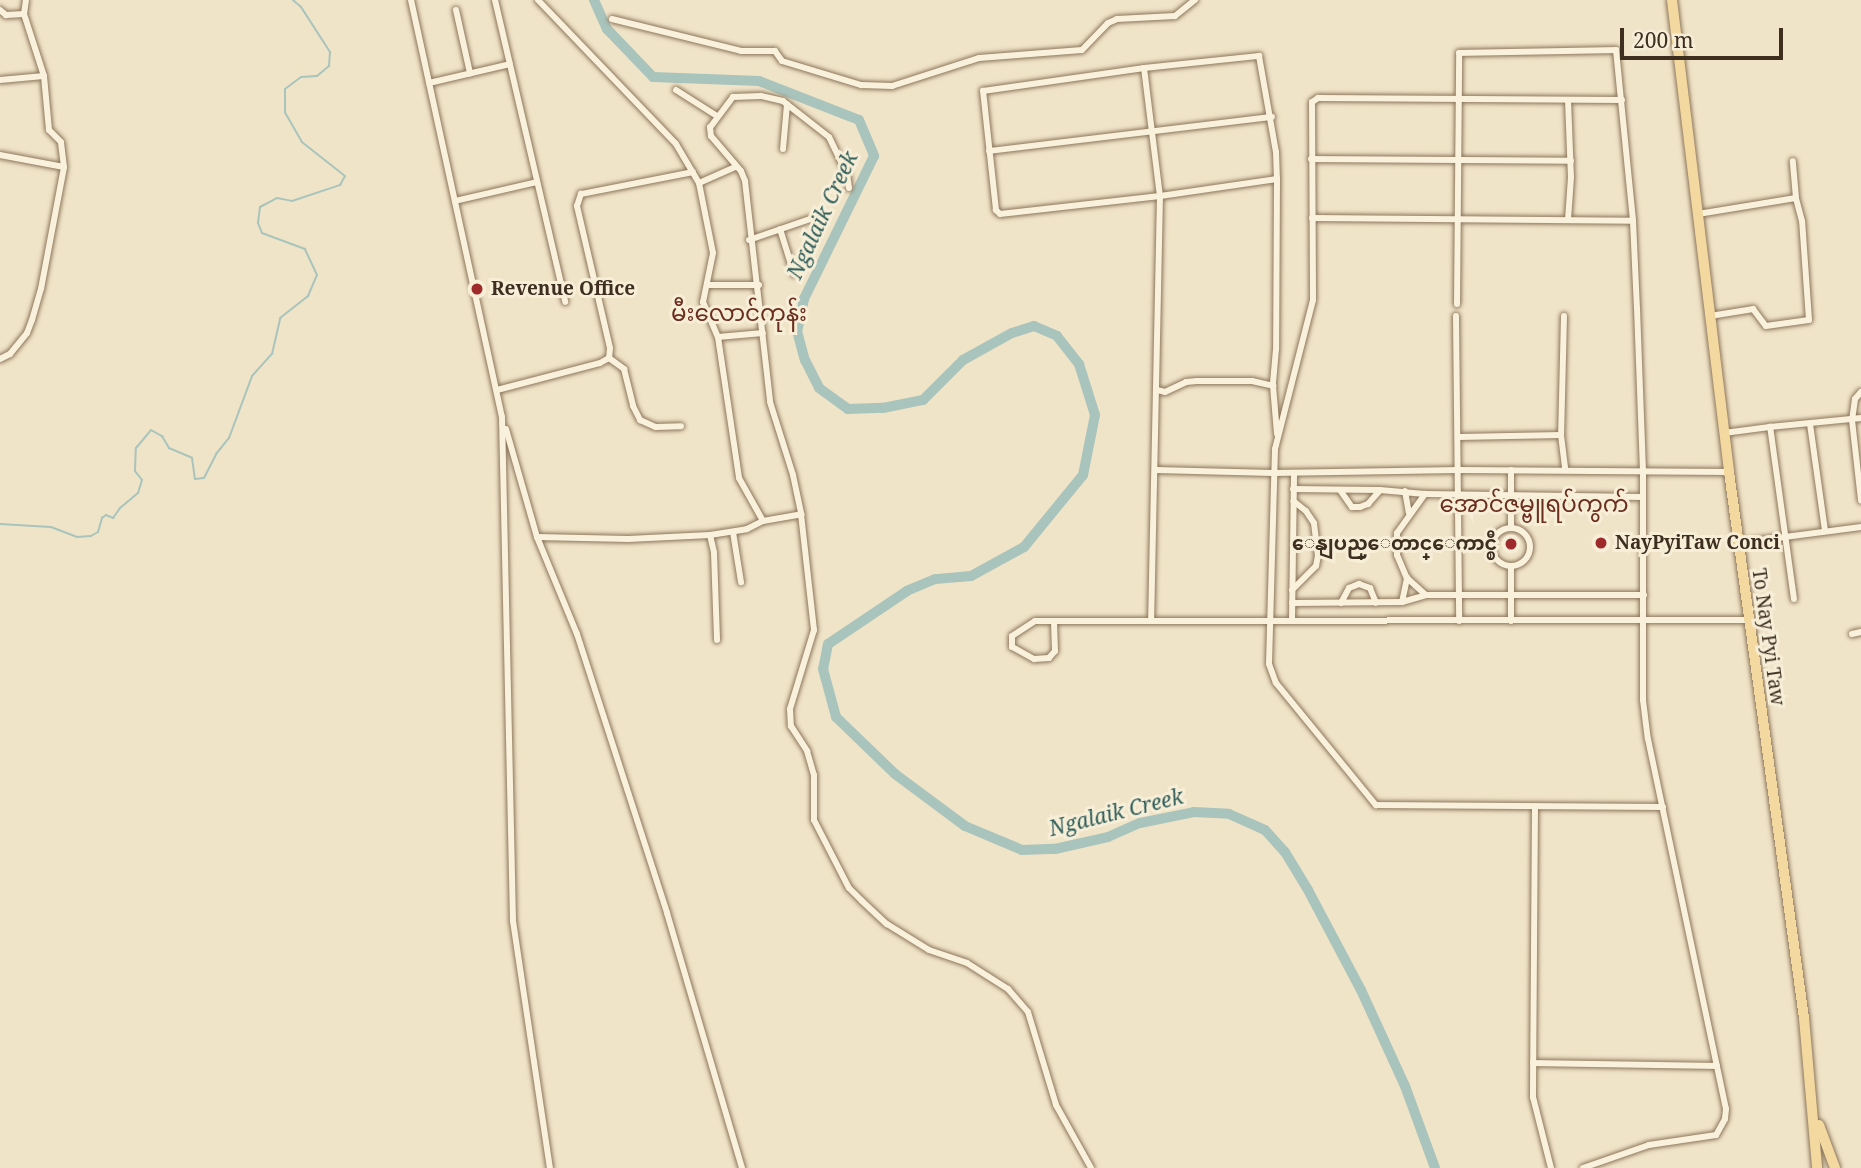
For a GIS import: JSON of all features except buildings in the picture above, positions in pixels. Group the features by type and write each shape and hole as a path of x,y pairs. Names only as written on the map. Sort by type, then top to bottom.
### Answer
{"main road":[{"name":"To Nay Pyi Taw","path":"1672,0 1728,472 1815,1111"},
{"path":"1815,1111 1817,1168"},
{"path":"1815,1111 1835,1168"}],"street":[{"path":"0,359 10,354 27,333 32,320 41,289 64,167 61,142 50,130 44,76 24,14 26,0"},
{"path":"411,0 502,417 537,537 581,647 667,913 742,1168"},
{"path":"495,0 565,302"},
{"path":"538,0 676,144 699,183 713,253 703,302 718,337 739,478 763,521"},
{"path":"612,19 741,51 775,51 782,61 862,85 892,86 979,58 1082,50 1108,23 1116,19 1175,16 1195,0"},
{"path":"0,10 6,15 24,14"},
{"path":"456,10 470,73"},
{"path":"1457,304 1460,52 1616,50 1619,55 1633,221 1643,470 1643,700 1662,807 1726,1109 1725,1119 1716,1135 1648,1145 1583,1168"},
{"path":"1277,179 1160,197 999,214 989,151 984,89 1256,54 1262,63 1272,117 1277,179 1273,386 1278,436"},
{"path":"429,83 510,64"},
{"path":"1144,68 1160,197 1152,621"},
{"path":"0,80 44,76"},
{"path":"676,90 717,116"},
{"path":"849,188 847,174 829,137 787,104 761,96 733,97 710,127 711,136 741,171 745,181 749,240 758,285 770,402 793,474 801,514 814,630 790,709 791,726 807,751 814,775 814,820 849,888 887,924 929,950 977,970 1008,989 1028,1012 1056,1105 1091,1168"},
{"path":"1622,100 1315,99 1311,104 1313,300 1278,436 1273,473 1269,664 1276,683 1376,805 1662,807"},
{"path":"1568,100 1571,161 1568,219"},
{"path":"783,149 787,104"},
{"path":"989,151 1272,117"},
{"path":"0,155 64,167"},
{"path":"1311,159 1571,161"},
{"path":"1710,316 1753,309 1766,326 1809,320 1802,220 1796,198 1793,161"},
{"path":"699,183 735,167"},
{"path":"497,390 600,363 608,358 610,348 577,206 580,194 693,172"},
{"path":"456,201 537,182"},
{"path":"1698,214 1796,198"},
{"path":"1312,218 1633,221"},
{"path":"749,240 810,219"},
{"path":"780,229 794,274"},
{"path":"708,285 758,285"},
{"path":"1456,316 1460,621"},
{"path":"1564,316 1561,435 1565,470"},
{"path":"718,337 763,333"},
{"path":"608,358 624,369 633,406 640,420 656,427 681,426"},
{"path":"1157,390 1165,392 1186,382 1252,381 1273,386"},
{"path":"1861,392 1855,399 1852,419 1861,500"},
{"path":"502,417 513,921 550,1168"},
{"path":"1724,433 1861,418"},
{"path":"1810,424 1825,531"},
{"path":"1770,427 1794,599"},
{"path":"1458,437 1561,435"},
{"path":"1156,470 1273,473 1459,470 1728,472"},
{"path":"1511,470 1511,528"},
{"path":"1292,620 1294,473"},
{"path":"1293,489 1405,491 1460,497 1643,497"},
{"path":"1340,490 1352,507 1368,504 1380,490"},
{"path":"1405,491 1409,513"},
{"path":"1426,494 1409,513 1397,533 1397,555 1407,578 1426,595"},
{"path":"1292,590 1316,566 1318,556 1314,523 1306,510 1293,501"},
{"path":"537,537 628,539 710,536 747,529 763,521 801,514"},
{"path":"1738,543 1861,527"},
{"path":"1511,528 1524,533 1530,545 1523,562 1511,566 1495,557 1492,544 1499,532 1511,528"},
{"path":"733,532 741,582"},
{"path":"710,536 714,553 718,640"},
{"path":"1511,566 1511,621"},
{"path":"1402,602 1407,578"},
{"path":"1341,603 1349,588 1359,584 1370,588 1376,603"},
{"path":"1292,604 1402,602 1426,595 1644,595"},
{"path":"1055,622 1055,651 1049,658 1034,659 1012,648 1012,636 1031,622 1748,620"},
{"path":"1852,634 1861,632"},
{"path":"1535,806 1535,1114 1551,1168"},
{"path":"1533,1063 1717,1066"}],"waterway":[{"path":"0,524 51,527 77,537 91,536 98,532 102,518 106,515 113,518 120,508 138,493 142,480 135,471 136,448 151,430 162,436 169,448 192,458 195,479 204,478 216,454 229,438 252,376 272,354 280,318 308,296 317,275 305,249 262,233 258,223 260,207 277,198 292,201 340,185 345,176 302,142 285,113 285,89 301,77 317,76 329,66 330,52 301,7 293,0"},
{"name":"Ngalaik Creek","path":"594,0 607,29 653,77 759,81 859,120 874,156 804,299 797,331 805,360 819,388 848,409 883,408 923,400 963,360 1012,333 1034,326 1057,336 1079,364 1095,415 1083,475 1024,547 971,576 935,579 907,591 828,644 823,669 836,717 895,774 965,826 1022,850 1055,849 1108,837 1140,823 1194,812 1229,814 1265,830 1285,852 1308,890 1361,990 1405,1086 1435,1168"}],"place":[{"name":"Revenue Office","path":"477,289"},
{"name":"NayPyiTaw Conci","path":"1601,543"},
{"name":"ေနျပည္ေတာင္ေကာင္စီ","path":"1511,544"}],"district":[{"name":"မီးလောင်ကုန်း","path":"739,312"},
{"name":"အောင်ဇမ္ဗူရပ်ကွက်","path":"1534,503"}]}
